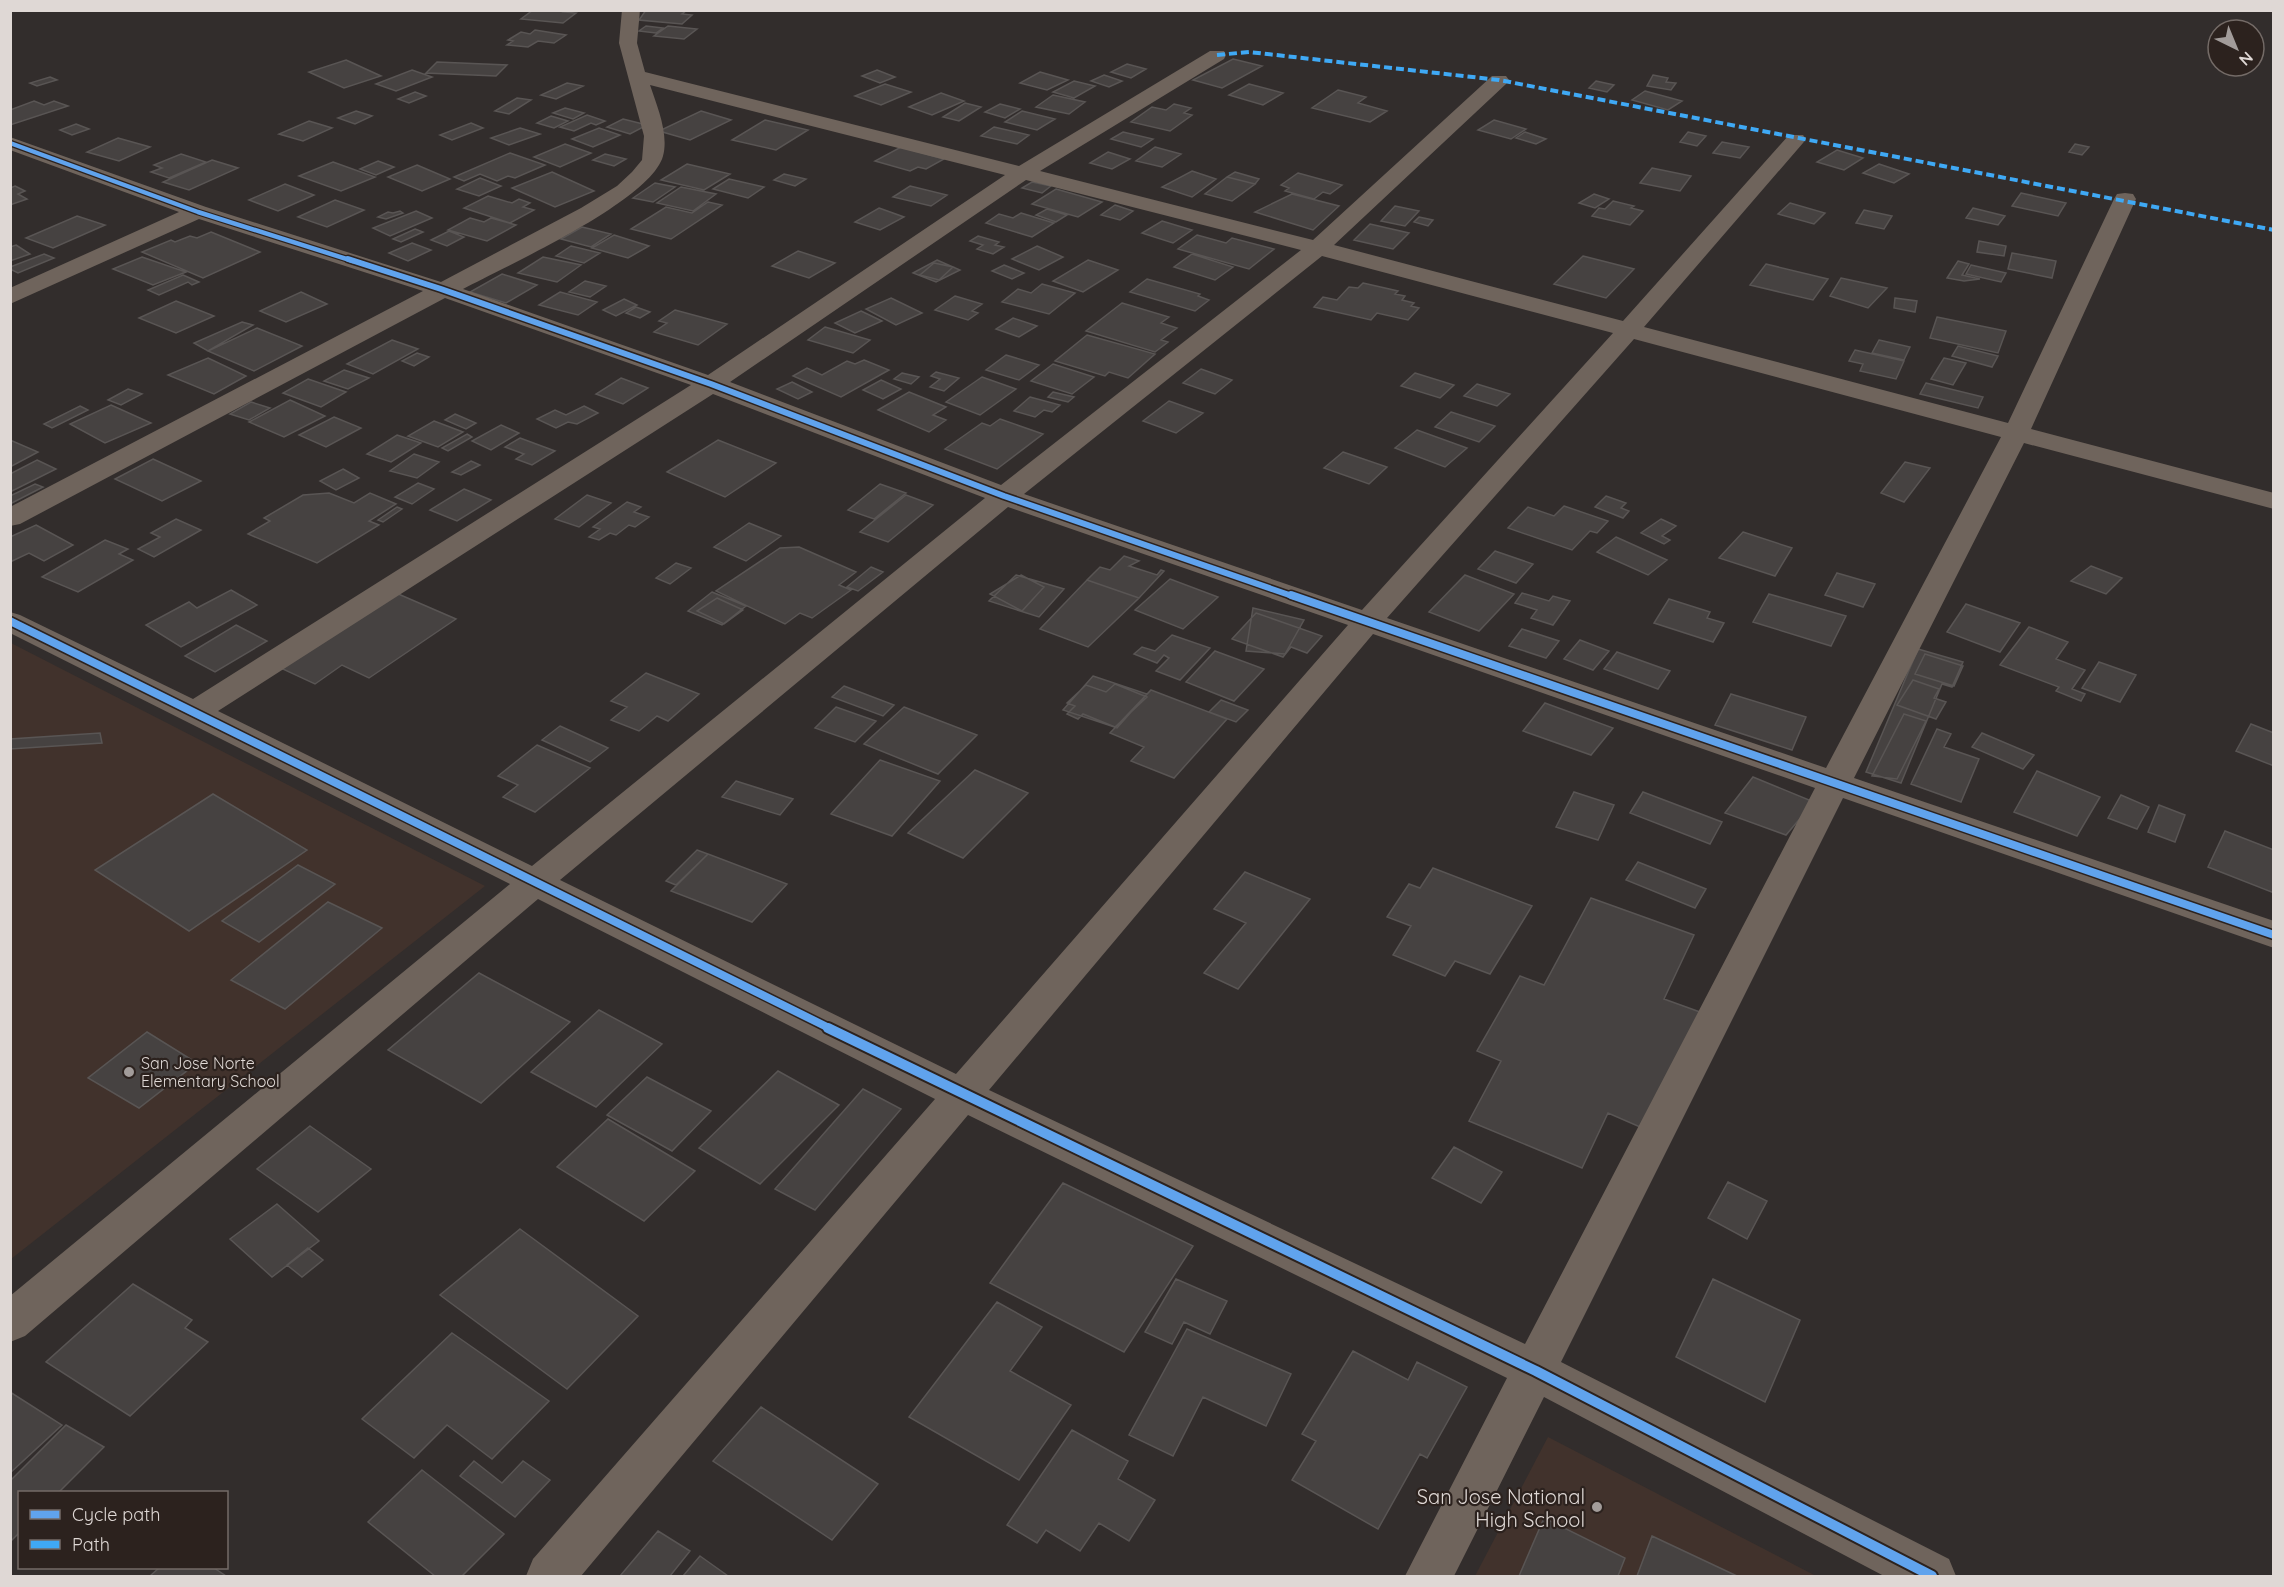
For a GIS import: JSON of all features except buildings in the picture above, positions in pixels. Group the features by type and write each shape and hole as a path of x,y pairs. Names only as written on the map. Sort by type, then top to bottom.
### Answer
{"street":[{"path":"10,518 589,213 624,192 643,174 654,158 656,138 628,41 631,10"},
{"path":"193,713 711,384 1024,172 1217,55"},
{"path":"637,76 1024,172 1317,248 1627,332 2017,432 2274,501"},
{"path":"10,1323 534,883 1004,495 1317,248 1499,80"},
{"path":"550,1576 1368,621 1796,139"},
{"path":"10,143 198,212 441,290 711,384 1004,495 2274,935"},
{"path":"1429,1576 1536,1371 1835,782 2017,432 2125,199"},
{"path":"10,297 198,212"},
{"path":"10,621 961,1094 1536,1371 1932,1576"}],"shaded area":[{"name":"San Jose Norte Elementary School","path":"11,643 485,886 11,1259"},
{"name":"San Jose National High School","path":"1548,1437 1816,1576 1475,1576"}],"marked path":[{"path":"1217,55 1249,52 1499,80 2274,230"}],"cycle path":[{"path":"10,143 198,212 441,289 711,384 1004,496 2274,935"},
{"path":"10,621 961,1094 1536,1371 1932,1576"}],"place":[{"name":"San Jose Norte Elementary School","path":"129,1072"},
{"name":"San Jose National High School","path":"1597,1507"}]}
